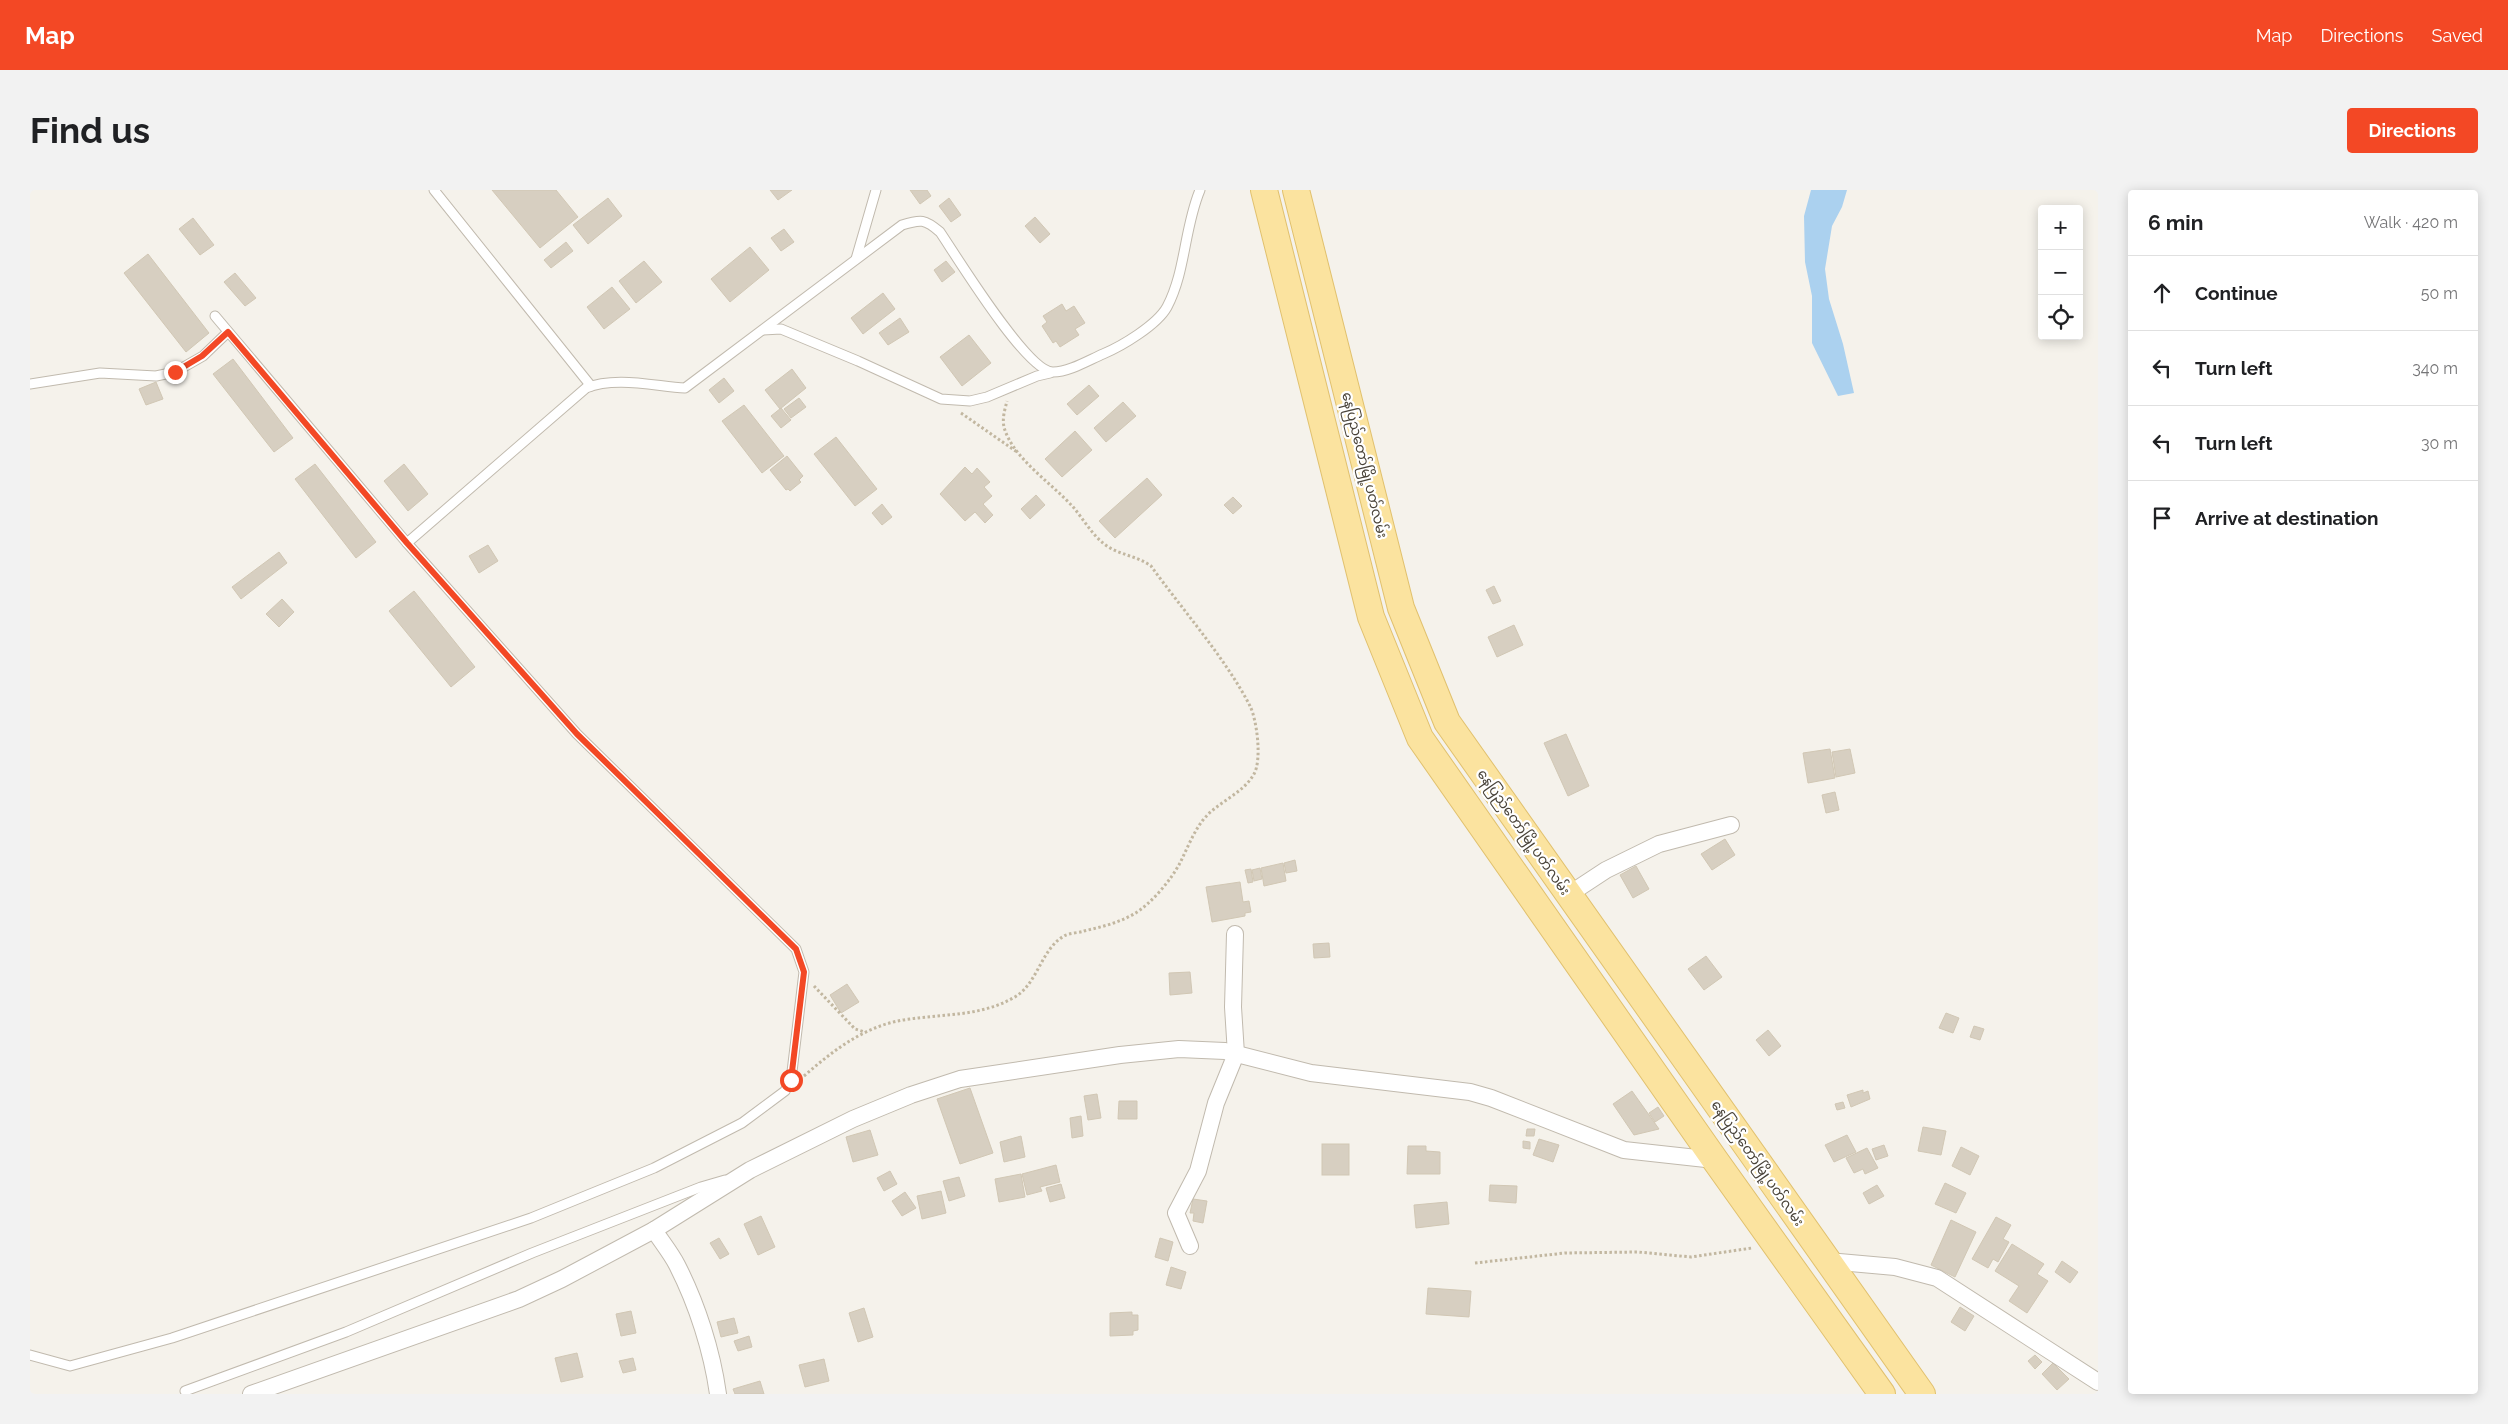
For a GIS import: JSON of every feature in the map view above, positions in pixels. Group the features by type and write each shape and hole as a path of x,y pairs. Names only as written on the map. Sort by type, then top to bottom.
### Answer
{"main road":[{"path":"1264,190 1371,617 1420,738 1715,1160 1882,1394"},
{"name":"နေပြည်တော်မြို့ပတ်လမ်း","path":"1296,190 1401,608 1447,722 1922,1394"}],"street":[{"path":"1568,895 1606,870 1659,844 1731,824"},
{"path":"1190,1246 1176,1213 1198,1171 1216,1103 1236,1054 1233,1006 1235,934"},
{"path":"251,1394 519,1299 562,1279 654,1230 740,1176 853,1119 910,1096 960,1079 1120,1055 1179,1049 1225,1051 1311,1073 1470,1092 1491,1098 1624,1150 1715,1160"},
{"path":"654,1230 677,1265 696,1312 714,1367 718,1394"},
{"path":"1828,1261 1895,1267 1937,1278 2098,1382"}],"lane":[{"path":"434,190 591,386"},
{"path":"856,259 876,190"},
{"path":"762,331 781,329 858,361 941,399 970,401 987,397 1017,383 1069,368 1114,350 1151,324 1166,309 1177,283 1191,210 1200,190"},
{"path":"407,543 578,395 591,386 623,383 685,388 902,225 915,221 927,221 940,232 1020,349 1041,369 1053,372"},
{"path":"30,1355 70,1366 80,1364 172,1338 531,1218 654,1168 742,1123 785,1091 791,1080 804,975 796,949 577,734 407,543 215,316"},
{"path":"30,384 100,373 156,376 175,372 202,356 228,332"},
{"path":"186,1391 346,1332 532,1253 701,1186 740,1176"}],"path":[{"path":"1017,383 1007,399 1003,417 1004,428 1020,454"},
{"path":"785,1091 839,1046 877,1026 908,1019 956,1016 988,1008 1014,998 1036,975 1048,951 1064,936 1110,924 1135,913 1149,900 1179,865 1204,818 1236,793 1255,773 1259,747 1251,708 1227,670 1151,566 1141,559 1115,552 1102,543 1072,506 1020,454 941,399"},
{"path":"804,975 855,1028 865,1032"},
{"path":"1475,1263 1565,1254 1638,1252 1691,1257 1775,1245"}],"water":[{"path":"1811,190 1847,190 1842,207 1832,226 1825,269 1829,299 1843,344 1854,393 1838,396 1812,343 1812,296 1805,262 1804,216"}],"building":[{"path":"492,190 556,190 578,217 540,248"},
{"path":"770,190 792,190 778,200"},
{"path":"910,190 927,190 931,196 920,204"},
{"path":"608,198 622,216 588,244 573,225"},
{"path":"949,198 961,215 951,222 939,206"},
{"path":"1035,217 1050,234 1040,243 1025,226"},
{"path":"193,218 214,245 200,255 179,229"},
{"path":"784,229 794,242 781,251 771,238"},
{"path":"566,242 573,251 551,268 544,260"},
{"path":"750,247 769,270 730,302 711,279"},
{"path":"148,254 209,333 186,352 124,273"},
{"path":"644,261 662,282 636,303 619,281"},
{"path":"946,261 955,272 942,282 934,270"},
{"path":"235,273 256,298 245,306 224,282"},
{"path":"612,287 630,309 604,329 587,307"},
{"path":"883,293 895,309 863,334 851,318"},
{"path":"1062,304 1066,311 1074,306 1085,323 1075,329 1079,335 1060,347 1056,341 1053,343 1042,326 1047,322 1043,316"},
{"path":"900,318 909,332 888,345 879,333"},
{"path":"969,335 991,363 962,386 940,357"},
{"path":"233,359 293,438 274,452 213,374"},
{"path":"792,369 806,388 780,409 765,390"},
{"path":"724,378 734,391 719,403 709,390"},
{"path":"156,382 163,399 146,405 139,389"},
{"path":"1089,385 1099,396 1077,415 1067,404"},
{"path":"799,398 806,407 791,418 784,409"},
{"path":"1123,402 1136,416 1106,442 1094,428"},
{"path":"744,405 784,456 762,473 722,421"},
{"path":"781,408 791,420 781,428 771,416"},
{"path":"1075,431 1092,450 1062,477 1045,459"},
{"path":"836,437 877,489 855,506 814,454"},
{"path":"787,456 803,476 799,480 801,482 790,491 786,490 770,470"},
{"path":"315,464 376,542 356,558 295,479"},
{"path":"404,464 428,494 408,511 384,481"},
{"path":"965,467 972,474 977,468 990,482 984,487 992,496 983,504 993,515 985,523 975,512 965,521 940,494"},
{"path":"1147,478 1162,495 1115,538 1099,521"},
{"path":"1036,495 1045,505 1030,519 1021,509"},
{"path":"1233,497 1242,506 1233,514 1224,505"},
{"path":"882,504 892,517 882,525 872,513"},
{"path":"488,545 498,561 479,573 469,556"},
{"path":"279,552 287,563 241,599 232,587"},
{"path":"1494,586 1501,601 1493,604 1486,590"},
{"path":"414,591 475,667 451,687 389,611"},
{"path":"282,599 294,612 279,627 266,614"},
{"path":"1514,625 1523,645 1497,657 1488,637"},
{"path":"1566,734 1589,786 1568,796 1544,743"},
{"path":"1830,749 1835,778 1808,783 1803,753"},
{"path":"1850,749 1855,773 1836,777 1832,752"},
{"path":"1835,792 1839,810 1826,813 1822,795"},
{"path":"1725,839 1735,855 1712,870 1701,854"},
{"path":"1295,860 1297,871 1286,873 1284,863"},
{"path":"1283,863 1286,881 1264,886 1261,868"},
{"path":"1636,866 1649,889 1633,898 1620,875"},
{"path":"1260,868 1262,879 1254,881 1252,870"},
{"path":"1251,869 1253,882 1248,883 1245,870"},
{"path":"1240,882 1243,902 1249,901 1251,912 1245,913 1245,916 1212,922 1206,887"},
{"path":"1329,943 1330,957 1314,958 1313,944"},
{"path":"1706,956 1722,977 1704,990 1688,969"},
{"path":"1190,972 1192,993 1170,995 1169,973"},
{"path":"847,984 859,1002 841,1013 830,995"},
{"path":"1946,1013 1959,1018 1953,1033 1939,1028"},
{"path":"1974,1026 1984,1029 1980,1040 1970,1037"},
{"path":"1768,1030 1781,1046 1769,1056 1756,1040"},
{"path":"970,1088 993,1153 960,1164 937,1099"},
{"path":"1863,1090 1863,1093 1868,1091 1870,1099 1851,1107 1847,1095"},
{"path":"1632,1091 1659,1129 1634,1135 1613,1104"},
{"path":"1097,1094 1101,1118 1088,1120 1084,1096"},
{"path":"1119,1101 1137,1101 1137,1119 1118,1119"},
{"path":"1843,1102 1845,1108 1837,1110 1835,1104"},
{"path":"1658,1107 1664,1116 1655,1122 1649,1113"},
{"path":"1081,1116 1083,1136 1072,1138 1070,1118"},
{"path":"1923,1127 1946,1131 1941,1155 1918,1151"},
{"path":"1527,1129 1535,1129 1534,1136 1526,1136"},
{"path":"870,1130 878,1155 853,1162 846,1137"},
{"path":"1847,1135 1856,1152 1834,1162 1825,1145"},
{"path":"1021,1136 1025,1157 1004,1162 1000,1142"},
{"path":"1539,1139 1559,1145 1553,1162 1533,1155"},
{"path":"1523,1141 1530,1142 1530,1149 1523,1148"},
{"path":"1322,1144 1349,1144 1349,1175 1322,1175"},
{"path":"1884,1145 1888,1156 1876,1160 1872,1149"},
{"path":"1408,1146 1426,1146 1426,1151 1440,1152 1440,1174 1407,1174"},
{"path":"1961,1147 1979,1156 1970,1175 1952,1166"},
{"path":"1867,1148 1878,1168 1865,1174 1863,1169 1854,1173 1846,1158"},
{"path":"1056,1165 1060,1182 1040,1187 1042,1191 1027,1195 1022,1174"},
{"path":"890,1171 897,1184 884,1191 877,1178"},
{"path":"1021,1174 1025,1197 999,1202 995,1179"},
{"path":"959,1177 965,1196 949,1201 943,1181"},
{"path":"1945,1183 1966,1193 1956,1213 1935,1204"},
{"path":"1061,1184 1065,1198 1050,1202 1046,1188"},
{"path":"1490,1185 1517,1186 1516,1203 1489,1201"},
{"path":"1877,1185 1884,1196 1869,1204 1863,1193"},
{"path":"941,1191 946,1213 922,1219 917,1196"},
{"path":"905,1192 916,1208 902,1216 892,1201"},
{"path":"1193,1199 1207,1201 1203,1223 1193,1221 1194,1213 1190,1213"},
{"path":"1447,1202 1449,1224 1416,1228 1414,1205"},
{"path":"761,1216 775,1247 758,1255 744,1224"},
{"path":"1996,1217 2011,1225 2003,1239 2009,1242 1998,1262 1993,1259 1988,1268 1972,1259"},
{"path":"1951,1220 1976,1232 1955,1277 1931,1265"},
{"path":"719,1238 729,1254 720,1259 710,1243"},
{"path":"1160,1238 1173,1242 1168,1261 1155,1257"},
{"path":"2012,1244 2044,1264 2037,1274 2048,1281 2027,1313 2009,1301 2019,1286 1995,1271"},
{"path":"2062,1261 2078,1272 2070,1283 2055,1272"},
{"path":"1171,1267 1186,1272 1181,1289 1166,1285"},
{"path":"1428,1288 1471,1291 1469,1317 1426,1314"},
{"path":"1960,1307 1974,1316 1965,1331 1951,1322"},
{"path":"864,1308 873,1337 858,1342 849,1313"},
{"path":"631,1311 636,1333 621,1336 616,1314"},
{"path":"1132,1312 1132,1315 1138,1315 1138,1330 1133,1331 1133,1335 1110,1336 1110,1313"},
{"path":"734,1318 738,1333 721,1337 717,1322"},
{"path":"749,1336 752,1347 738,1351 734,1341"},
{"path":"577,1353 583,1377 561,1382 555,1358"},
{"path":"2035,1355 2042,1362 2035,1369 2028,1361"},
{"path":"633,1358 636,1370 623,1373 619,1361"},
{"path":"824,1359 829,1381 805,1387 799,1365"},
{"path":"2053,1363 2069,1379 2057,1390 2042,1374"},
{"path":"760,1381 764,1394 735,1394 733,1389"}],"route":[{"path":"175,372 202,356 228,332 407,543 577,734 796,949 804,972 791,1080"}]}
